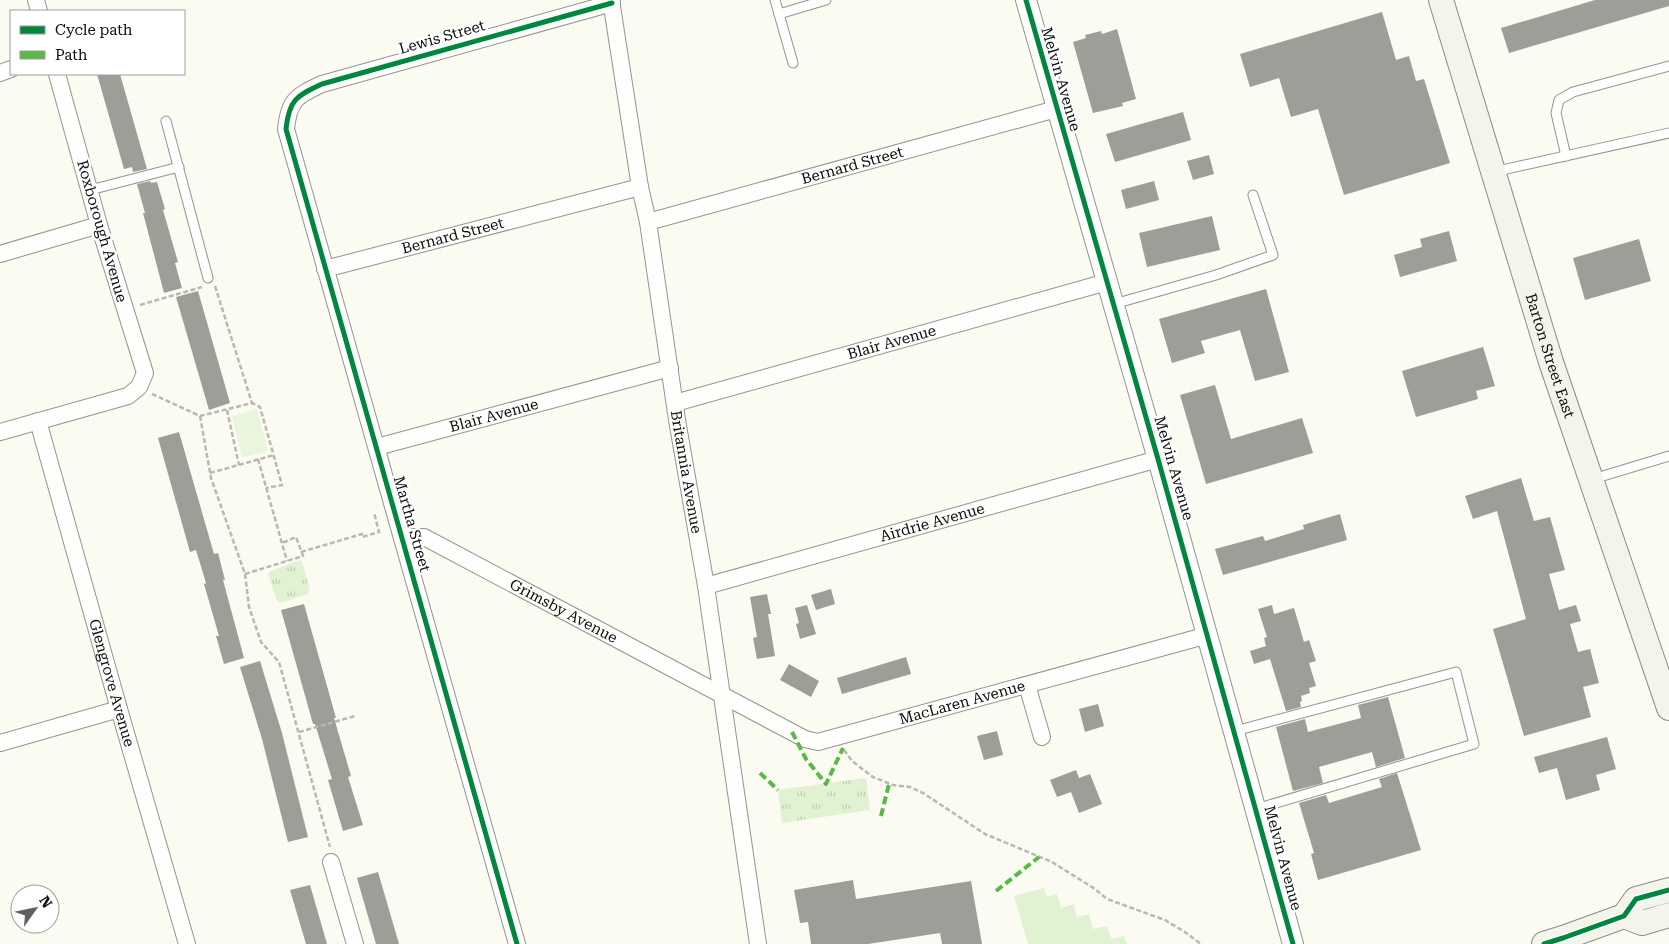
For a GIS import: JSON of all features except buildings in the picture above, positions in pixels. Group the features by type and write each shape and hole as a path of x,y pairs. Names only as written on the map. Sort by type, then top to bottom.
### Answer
{"main road":[{"name":"Barton Street East","path":"1441,0 1551,362 1669,708"},
{"path":"1544,944 1624,916 1636,899 1669,890"},
{"path":"1624,916 1642,923 1669,915"}],"street":[{"name":"Melvin Avenue","path":"1026,0 1208,634 1293,944"},
{"name":"Lewis Street","path":"288,110 302,93 322,84 612,2"},
{"name":"Britannia Avenue","path":"612,2 640,187 648,222 675,403 723,695 758,944"},
{"name":"Roxborough Avenue","path":"57,75 124,310 146,373 139,387"},
{"name":"Bernard Street","path":"648,222 1056,109"},
{"name":"Martha Street","path":"288,110 286,129 517,944"},
{"name":"Bernard Street","path":"325,269 640,187"},
{"path":"0,254 99,225"},
{"name":"Blair Avenue","path":"675,403 1107,282"},
{"name":"Blair Avenue","path":"377,447 670,368"},
{"path":"0,432 128,396 139,387"},
{"name":"Glengrove Avenue","path":"38,421 119,709 188,944"},
{"name":"Airdrie Avenue","path":"706,586 1158,458"},
{"name":"Grimsby Avenue","path":"402,537 424,537 723,695"},
{"name":"MacLaren Avenue","path":"723,695 805,739 818,742 1208,634"},
{"path":"1027,685 1042,737"},
{"path":"0,743 119,709"},
{"path":"331,862 355,944"}],"lane":[{"path":"775,0 792,63"},
{"path":"779,14 826,0"},
{"path":"1566,156 1556,112 1559,100 1574,92 1669,66"},
{"path":"166,121 210,282"},
{"path":"1493,172 1669,133"},
{"path":"90,190 179,167"},
{"path":"1114,304 1216,275 1272,255 1253,195"},
{"path":"1592,480 1669,456"},
{"path":"1235,731 1456,672 1474,744 1256,809"}],"path":[{"path":"124,310 210,282 252,403"},
{"path":"139,387 200,416 252,403 260,406 282,485 266,488"},
{"path":"226,409 239,465"},
{"path":"200,416 210,473 245,574 249,607 261,642 278,662 330,842 331,862"},
{"path":"210,473 274,455"},
{"path":"258,459 287,561"},
{"path":"301,552 362,534 362,537 379,532 374,512"},
{"path":"245,574 303,556 296,537 282,542"},
{"path":"298,732 355,716"},
{"path":"836,737 852,761 873,777 893,785 910,787 923,793 985,834 1052,862 1095,889 1107,899 1165,920 1201,944"}],"green space":[{"path":"257,409 268,451 242,458 232,416"},
{"path":"300,560 310,590 308,594 280,603 277,601 268,574 271,571"},
{"path":"866,778 870,810 782,823 778,790"},
{"path":"1044,888 1047,897 1057,894 1061,908 1074,904 1077,917 1089,914 1093,929 1107,926 1111,939 1124,936 1127,944 1028,944 1014,896"}],"marked path":[{"path":"792,732 806,759 826,784 843,748"},
{"path":"760,773 778,790"},
{"path":"881,816 889,784"},
{"path":"996,891 1039,857"}],"cycle path":[{"path":"1026,0 1158,459 1293,944"},
{"path":"517,944 286,129 287,119 295,100 322,84 612,3"},
{"path":"1544,944 1624,916 1636,899 1669,890"}]}
